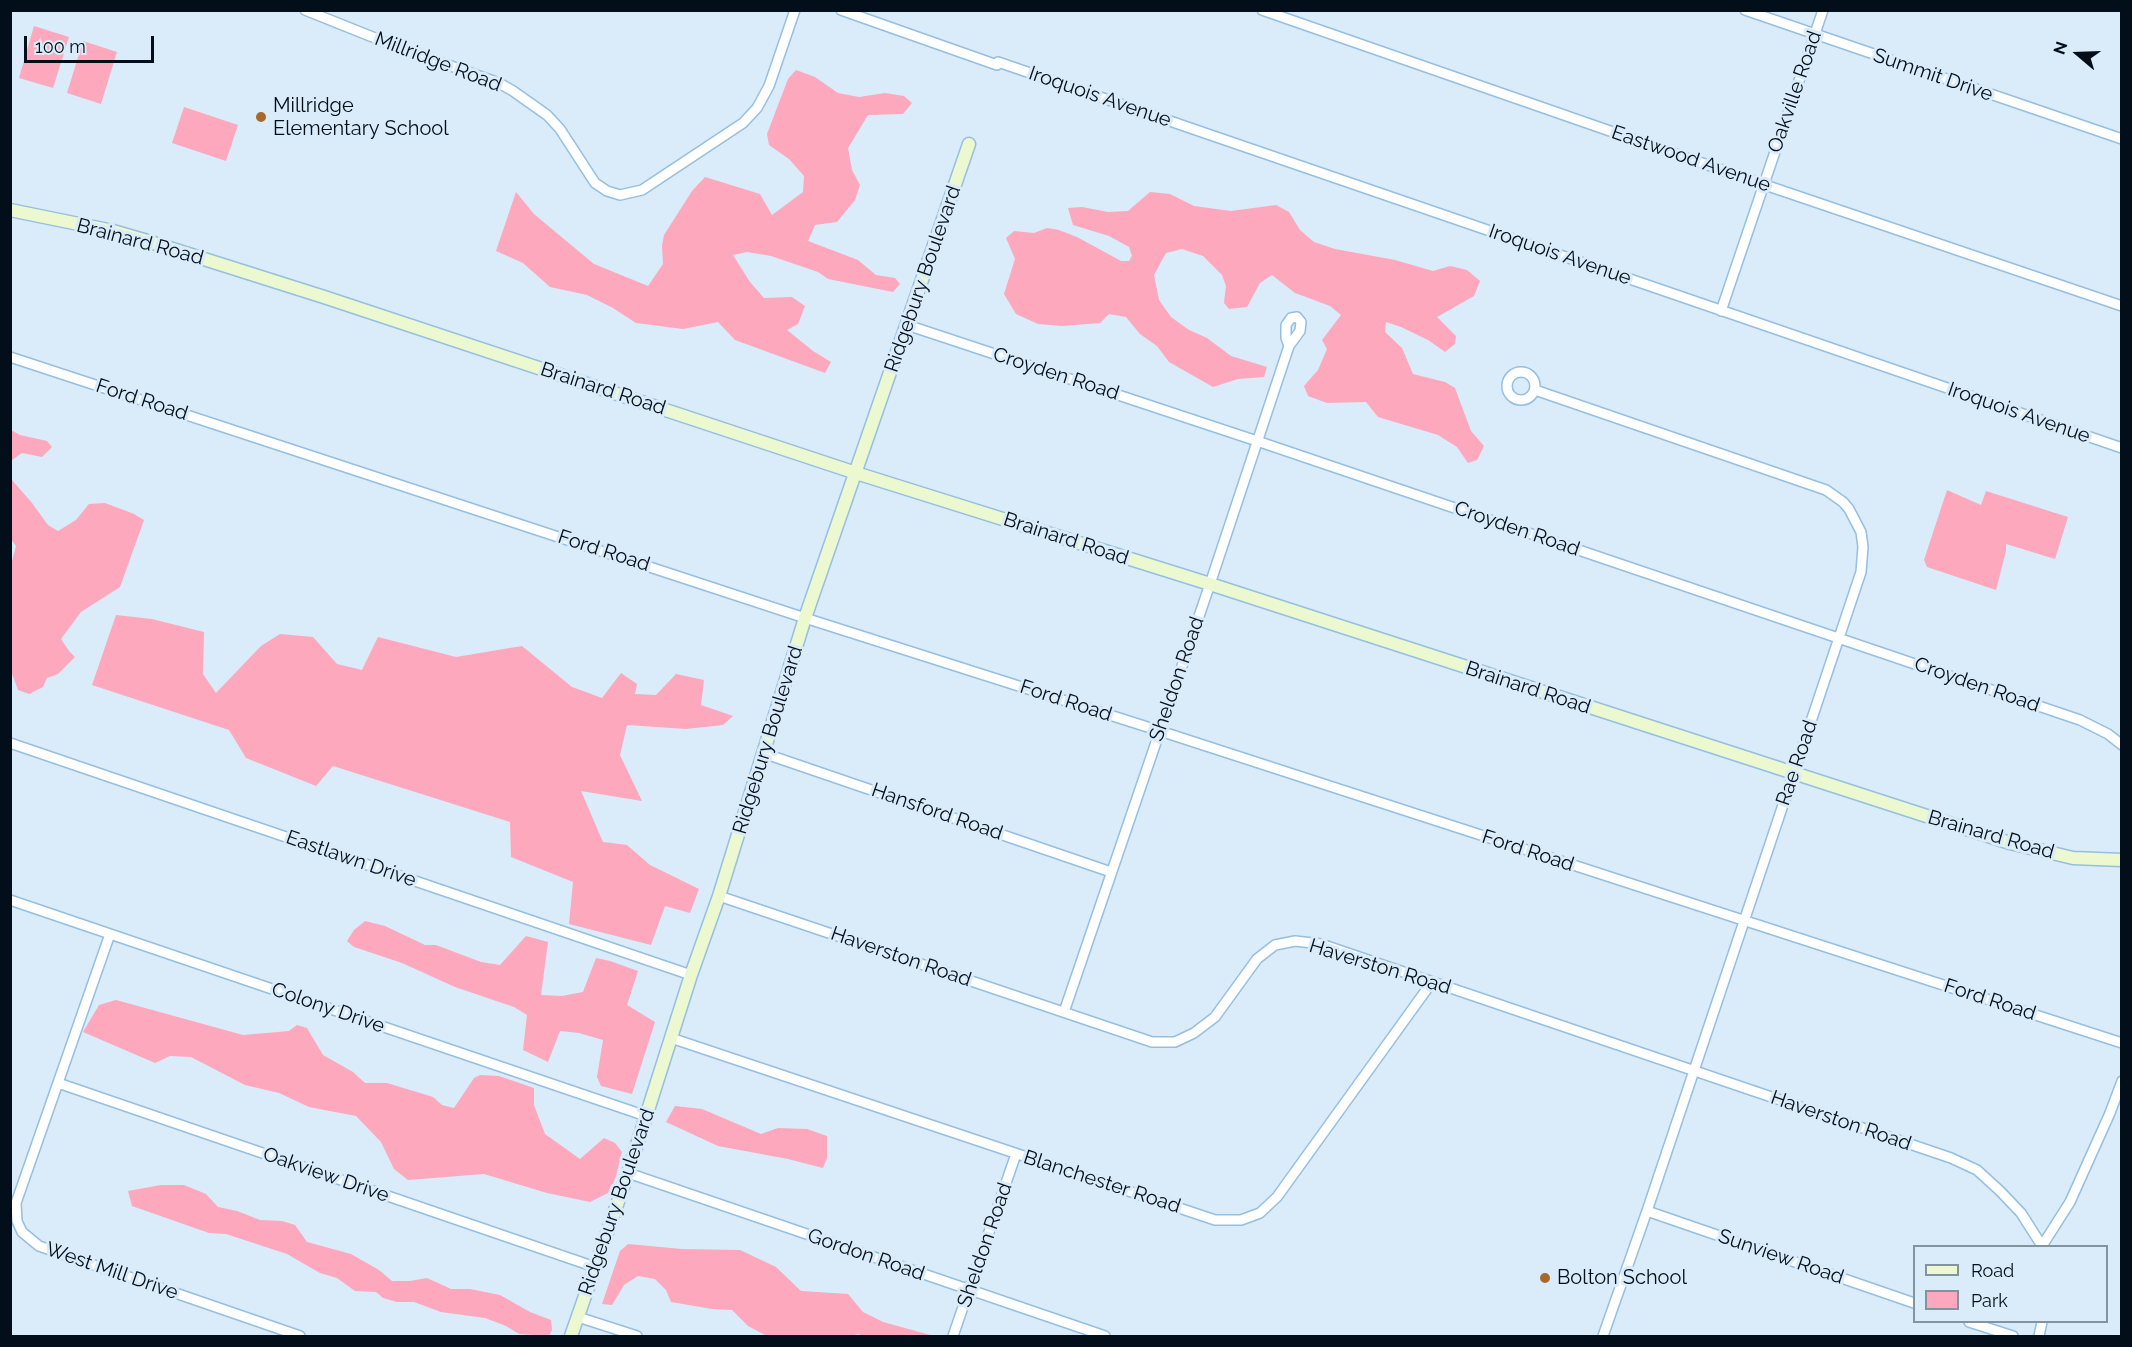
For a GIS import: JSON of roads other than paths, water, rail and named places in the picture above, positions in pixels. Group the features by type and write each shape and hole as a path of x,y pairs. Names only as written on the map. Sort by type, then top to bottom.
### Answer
{"street":[{"name":"Millridge Road","path":"305,10 400,48 498,83 513,91 547,115 560,129 595,183 607,191 620,195 642,190 743,123 757,108 769,86 795,10"},
{"name":"Iroquois Avenue","path":"841,10 2121,448"},
{"name":"Eastwood Avenue","path":"1262,10 1764,185 2121,306"},
{"name":"Summit Drive","path":"1745,10 2121,139"},
{"name":"Oakville Road","path":"1721,311 1823,10"},
{"name":"Ridgebury Boulevard","path":"571,1336 719,896 806,618 969,144"},
{"name":"Brainard Road","path":"10,210 144,240 324,297 856,473 1210,584 2030,849 2073,858 2121,860"},
{"name":"Croyden Road","path":"907,325 2080,720 2108,734 2121,745"},
{"name":"Sheldon Road","path":"1064,1012 1289,346"},
{"name":"Ford Road","path":"10,357 806,618 2121,1043"},
{"name":"Rae Road","path":"1535,390 1818,487 1843,502 1861,532 1864,556 1861,572 1694,1072 1603,1336"},
{"name":"Eastlawn Drive","path":"10,743 691,975"},
{"name":"Hansford Road","path":"763,753 1111,872"},
{"name":"Haverston Road","path":"719,896 1152,1042 1176,1042 1194,1033 1215,1017 1257,959 1275,945 1295,941 1321,944 1940,1155 1977,1170 2021,1213 2041,1245"},
{"name":"Colony Drive","path":"10,900 646,1116"},
{"name":"West Mill Drive","path":"110,934 16,1203 17,1221 22,1232 39,1246 300,1336"},
{"name":"Blanchester Road","path":"671,1038 1215,1220 1241,1220 1260,1214 1277,1197 1432,982"},
{"path":"2043,1245 2075,1193 2110,1113 2121,1081"},
{"name":"Oakview Drive","path":"58,1083 595,1267"},
{"name":"Sheldon Road","path":"953,1336 1016,1154"},
{"name":"Gordon Road","path":"627,1173 1105,1336"},
{"name":"Sunview Road","path":"1647,1211 1913,1303"},
{"path":"578,1317 637,1336"},
{"path":"1972,1323 2013,1336"}],"place":[{"name":"Millridge Elementary School","path":"261,117"},
{"name":"Bolton School","path":"1545,1278"}]}
